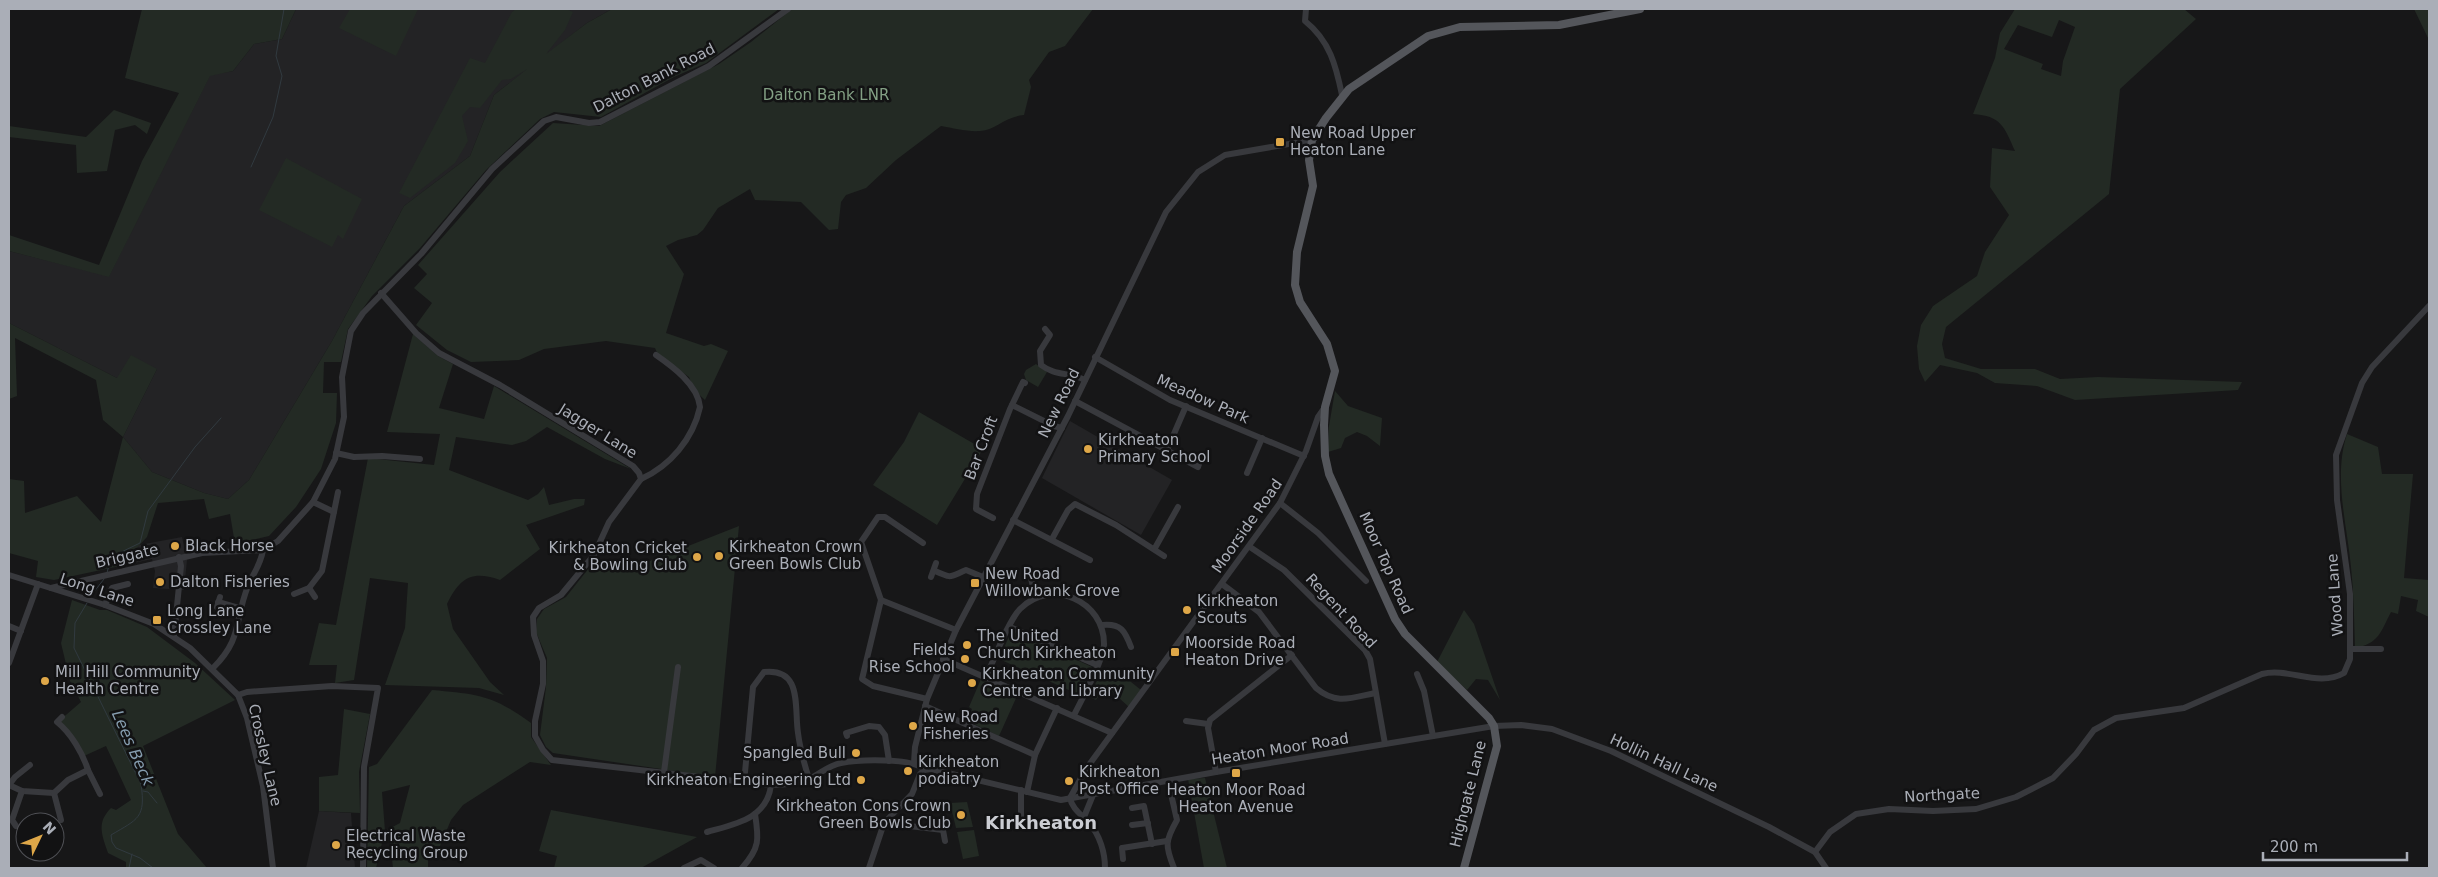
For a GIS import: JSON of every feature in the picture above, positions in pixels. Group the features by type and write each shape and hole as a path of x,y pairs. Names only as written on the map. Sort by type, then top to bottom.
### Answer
{"main road":[{"path":"1312,140 1342,96 1367,75 1428,36 1460,27 1559,25 1640,9"},
{"name":"Moor Top Road","path":"1312,140 1309,160 1313,186 1298,252 1295,285 1300,302 1327,344 1335,371 1325,407 1325,456 1329,474 1394,619 1405,634 1489,718 1494,726"},
{"name":"Highgate Lane","path":"1464,868 1497,746 1494,726"}],"street":[{"name":"Dalton Bank Road","path":"262,550 291,528 314,502 336,453 344,417 342,377 351,331 363,313 381,293 422,254 492,169 544,121 556,117 589,123 600,122 709,66 788,9"},
{"path":"1306,9 1306,21 1326,43 1332,55 1342,96"},
{"name":"New Road","path":"914,763 915,747 926,703 956,630 1062,428 1166,212 1198,172 1225,155 1312,140"},
{"name":"Jagger Lane","path":"381,293 416,333 439,353 500,385 633,466 639,473 640,479 609,522 594,555 561,596 539,608 533,617 534,635 543,661 543,684 535,721 535,736 543,750 552,760 664,772"},
{"name":"Wood Lane","path":"2116,718 2184,708 2275,670 2319,679 2336,678 2344,673 2348,667 2350,649 2350,594 2337,500 2336,454 2362,383 2372,368 2429,306"},
{"path":"1045,329 1052,334 1040,352 1042,364 1056,373 1071,374 1085,380"},
{"path":"640,479 652,474 675,456 692,427 700,407 691,388 678,371 656,355"},
{"name":"Meadow Park","path":"1095,358 1186,406 1304,456"},
{"name":"Bar Croft","path":"993,518 976,509 977,494 1012,404 1023,382 1025,383"},
{"path":"1075,401 1198,467 1201,458"},
{"path":"1012,404 1054,426 1062,428"},
{"path":"1167,450 1186,406"},
{"name":"Moorside Road","path":"1070,798 1086,769 1250,547 1280,503 1304,456 1318,417 1325,407"},
{"path":"1247,473 1262,438"},
{"path":"336,453 354,457 382,456 420,459"},
{"path":"294,594 308,588 322,572 338,492"},
{"path":"314,502 334,512"},
{"path":"1280,503 1318,532 1366,581"},
{"path":"1052,539 1068,510 1075,504 1155,548 1164,556"},
{"path":"1155,548 1178,507"},
{"path":"918,542 885,517 878,517 861,542 881,600 862,679 873,686 926,703 1035,755"},
{"path":"1014,520 1090,560"},
{"name":"Regent Road","path":"1250,547 1284,570 1365,650 1370,659 1385,744"},
{"path":"213,668 233,643 247,588 262,560 262,550"},
{"name":"Briggate","path":"51,588 179,557 202,553 262,550"},
{"path":"174,636 181,566 179,557"},
{"path":"936,563 933,574 949,578 966,570 983,578"},
{"name":"Long Lane","path":"9,575 105,605 154,624 174,636"},
{"path":"1031,578 1035,598"},
{"name":"Briggate","path":"78,597 80,580"},
{"path":"9,663 38,584"},
{"path":"105,605 112,588 128,584"},
{"path":"1222,584 1259,612 1316,688 1327,698 1340,700 1375,693"},
{"path":"308,588 315,597"},
{"path":"986,677 1018,610 1035,598 1053,592 1073,598 1089,608 1102,625 1104,646 1097,666 1074,715"},
{"path":"881,600 956,630"},
{"path":"218,602 242,609"},
{"path":"1102,625 1118,626 1124,630 1131,647"},
{"path":"9,626 21,631"},
{"path":"1010,627 1097,666"},
{"name":"Crossley Lane","path":"174,636 213,668 238,695 247,718 263,786 273,868"},
{"path":"2350,649 2381,650"},
{"path":"1186,721 1208,724 1292,655"},
{"path":"944,659 1074,715 1112,734"},
{"path":"678,667 664,772 771,786 809,779 841,763 888,761 914,763 924,770 920,774 912,794 884,823 869,868"},
{"path":"744,783 753,687 764,672 775,671 786,676 795,694 800,746 809,779"},
{"path":"1416,674 1424,691 1433,736"},
{"path":"238,695 247,692 332,686 378,688 364,767 363,868"},
{"path":"1021,822 1024,791 1035,755 1057,708"},
{"path":"62,717 58,722 85,760 100,794"},
{"name":"Northgate","path":"1815,852 1830,832 1856,814 1889,809 1933,811 1976,809 2016,797 2053,778 2076,754 2094,730 2116,718"},
{"path":"1208,724 1216,772"},
{"name":"Hollin Hall Lane","path":"1494,726 1522,725 1552,729 1611,751 1769,827 1815,852"},
{"path":"847,736 846,732 869,726 879,727 886,734 888,761"},
{"name":"Heaton Moor Road","path":"924,770 931,769 1061,800 1494,726"},
{"path":"30,765 15,777 9,785 22,791 54,794"},
{"path":"54,794 68,780 88,770"},
{"path":"1168,781 1176,820 1167,841 1167,852 1174,868"},
{"path":"708,832 737,823 755,814 763,808 768,800 771,786"},
{"path":"15,824 12,820 22,791"},
{"path":"54,794 59,812"},
{"path":"1084,817 1093,795"},
{"path":"1070,798 1071,805 1094,829 1100,842 1105,868"},
{"path":"1132,808 1144,806 1152,844"},
{"path":"742,868 755,854 758,834 755,814"},
{"path":"884,823 943,830 945,841"},
{"path":"1132,825 1148,823"},
{"path":"1123,859 1122,848 1167,841"},
{"path":"1815,852 1826,868"},
{"path":"684,868 701,860 714,868"}],"shaded area":[{"path":"296,9 612,9 587,23 494,95 470,156 404,206 332,341 249,480 228,499 204,493 152,472 123,437 157,369 117,378 9,323 9,251 109,276 210,75 233,71 254,44 282,39"},
{"name":"Kirkheaton Primary School","path":"1070,421 1172,480 1141,535 1042,478"},
{"path":"182,537 187,560 184,590 153,588 155,571 152,559 120,566 139,545"},
{"path":"319,811 351,813 355,868 306,868"}],"green space":[{"path":"142,9 296,9 282,39 254,44 233,71 210,76 109,277 9,251 9,235 99,265 142,161 179,93 125,78"},
{"path":"350,9 418,9 396,56 339,28"},
{"path":"516,9 566,9 573,12 565,30 546,54 587,23 612,9 779,9 706,63 674,77 601,117 554,112 540,119 486,170 420,248 372,296 348,329 341,362 324,362 323,393 337,393 336,423 321,469 296,507 269,536 235,544 230,514 209,519 204,499 158,503 147,537 120,566 54,580 36,577 38,561 9,553 9,479 24,481 25,513 77,496 101,522 123,437 152,472 204,493 228,499 249,480 332,341 404,206 470,156 494,95 527,69 511,79 502,80 480,108 470,107 462,116 468,141 455,163 410,198 399,193 470,58 485,63 512,12"},
{"name":"Dalton Bank LNR","path":"792,9 1093,9 1065,46 1049,52 1029,80 1031,87 1024,115 1011,118 980,131 941,126 896,160 866,188 846,195 841,202 838,229 829,230 801,202 755,200 750,189 718,208 703,230 697,235 678,240 666,246 684,274 666,333 704,346 711,344 728,351 705,400 694,390 689,377 658,355 655,348 606,341 544,349 519,360 471,362 447,350 416,325 432,303 414,288 427,274 418,265 500,172 553,123 599,126 719,64 751,42"},
{"path":"2015,9 2184,9 2196,19 2120,89 2109,194 1946,327 1942,344 1945,358 1981,369 2035,369 2060,379 2098,377 2242,382 2238,390 2075,400 2037,386 1995,383 1977,373 1940,365 1925,382 1919,369 1917,346 1921,325 1933,306 1977,276 1985,252 2009,215 1990,187 1992,148 2015,151 2008,135 1996,120 1973,114 1995,58 2000,33","holes":["2059,20 2075,27 2063,61 2061,76 2041,69 2043,64 2004,49 2018,25 2052,37"]},
{"path":"2414,9 2429,9 2429,40"},
{"path":"114,110 151,123 147,134 135,125 115,130 107,171 77,173 76,145 9,137 9,126 86,137"},
{"path":"286,158 362,199 343,239 338,235 332,247 259,210"},
{"path":"9,323 117,378 131,355 157,369 123,437 103,420 96,380 15,338 17,396 9,399"},
{"path":"413,334 438,356 453,364 439,408 484,419 494,386 631,469 605,459 547,427 526,441 512,445 456,437 449,470 528,500 538,494 544,487 549,505 574,499 585,499 584,505 526,525 540,549 500,580 481,576 468,578 457,588 447,604 453,629 490,682 504,695 479,688 385,685 405,628 408,583 370,578 354,680 335,683 337,665 309,665 319,623 336,625 368,458 434,465 440,434 387,432"},
{"path":"1036,364 1047,372 1038,387 1026,380 1024,374 1026,370"},
{"path":"1335,391 1348,406 1382,418 1380,446 1367,436 1357,432 1345,438 1341,448 1328,452 1329,426"},
{"path":"919,412 983,449 937,525 873,485 904,442"},
{"path":"2347,434 2378,447 2382,474 2413,474 2404,578 2429,580 2429,617 2416,611 2418,600 2401,596 2398,614 2391,612 2382,631 2374,640 2355,648 2352,577 2341,484 2343,450"},
{"path":"739,526 715,777 553,753 546,747 540,735 546,687 547,658 536,632 537,619 544,609 566,597 597,558 622,572"},
{"path":"72,600 100,610 107,610 147,627 195,663 235,700 143,746 178,834 207,868 126,868 126,862 108,853 102,835 103,819 111,808 116,810 131,800 106,746 84,756 59,721 81,702 70,681 61,643"},
{"path":"1464,610 1474,624 1500,700 1488,680 1476,679 1467,690 1437,662"},
{"path":"1011,632 1016,632 1092,667 1080,695 999,659"},
{"path":"1100,674 1116,682 1121,674 1141,690 1129,707 1108,688 1104,688 1096,700 1089,697"},
{"path":"981,679 1017,696 999,736 967,721 972,709 969,707"},
{"path":"432,690 473,695 495,701 518,714 531,723 531,737 551,765 530,762 463,805 451,820 440,846 428,846 428,868 393,868 390,841 382,843 376,868 367,868 369,767 377,764","holes":["410,785 400,823 385,831 382,792"]},
{"path":"344,709 370,714 359,772 360,813 319,811 319,777 338,775"},
{"path":"1205,778 1227,868 1204,868 1188,779"},
{"name":"Kirkheaton Cons Crown Green Bowls Club","path":"967,802 973,827 956,828 950,803"},
{"path":"551,810 697,837 641,868 554,868 557,856 539,851"},
{"path":"974,830 979,856 963,859 957,832"}],"waterway":[{"name":"Lees Beck","path":"251,167 273,117 282,76 276,56 284,9"},
{"name":"Lees Beck","path":"107,573 111,557 140,543 148,511 195,447 221,418"},
{"name":"Lees Beck","path":"90,597 104,579"},
{"name":"Lees Beck","path":"87,603 75,623 74,648 141,784 141,811 134,821 111,835 112,842 116,848 140,858 153,868"},
{"path":"143,791 148,792 157,803"},
{"path":"129,868 132,854"}],"place":[{"name":"New Road Upper Heaton Lane","path":"1280,142"},
{"name":"Kirkheaton Primary School","path":"1088,449"},
{"name":"Black Horse","path":"175,546"},
{"name":"Kirkheaton Crown Green Bowls Club","path":"719,556"},
{"name":"Kirkheaton Cricket & Bowling Club","path":"697,557"},
{"name":"Dalton Fisheries","path":"160,582"},
{"name":"New Road Willowbank Grove","path":"975,583"},
{"name":"Kirkheaton Scouts","path":"1187,610"},
{"name":"Long Lane Crossley Lane","path":"157,620"},
{"name":"The United Church Kirkheaton","path":"967,645"},
{"name":"Moorside Road Heaton Drive","path":"1175,652"},
{"name":"Fields Rise School","path":"965,659"},
{"name":"Mill Hill Community Health Centre","path":"45,681"},
{"name":"Kirkheaton Community Centre and Library","path":"972,683"},
{"name":"New Road Fisheries","path":"913,726"},
{"name":"Spangled Bull","path":"856,753"},
{"name":"Kirkheaton podiatry","path":"908,771"},
{"name":"Heaton Moor Road Heaton Avenue","path":"1236,773"},
{"name":"Kirkheaton Engineering Ltd","path":"861,780"},
{"name":"Kirkheaton Post Office","path":"1069,781"},
{"name":"Kirkheaton Cons Crown Green Bowls Club","path":"961,815"},
{"name":"Electrical Waste Recycling Group","path":"336,845"}],"district":[{"name":"Kirkheaton","path":"1041,822"}]}
